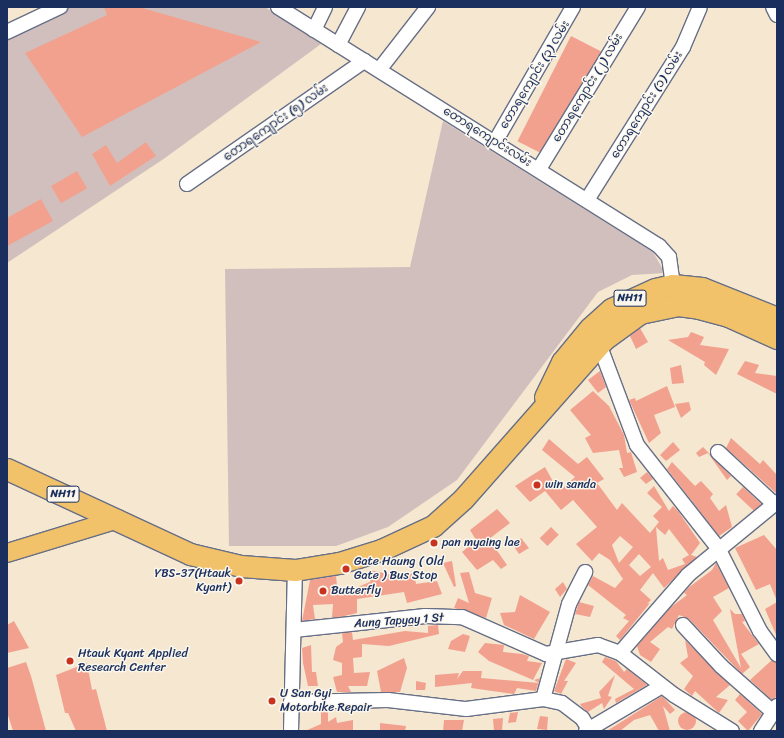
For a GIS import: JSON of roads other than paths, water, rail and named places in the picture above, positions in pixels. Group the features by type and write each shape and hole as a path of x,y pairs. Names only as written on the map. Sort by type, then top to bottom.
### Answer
{"highway":[{"name":"NH11","path":"534,417 562,362 590,328 633,297 673,285 702,288 735,298 777,318"},
{"name":"NH11","path":"7,469 118,519 190,554 241,566 295,570 339,563 381,550 433,526 463,499 599,344 622,324 640,313 678,305 728,316 777,338"}],"main road":[{"path":"7,553 118,519"}],"street":[{"path":"7,32 60,7"},
{"name":"တောရကျောင်းလမ်း","path":"278,7 539,169 659,246 669,257 673,285"},
{"path":"314,30 325,7"},
{"path":"338,45 358,7"},
{"path":"379,70 428,7"},
{"name":"တောရကျောင်း (၃) လမ်း","path":"495,142 573,7"},
{"name":"တောရကျောင်း (၂) လမ်း","path":"539,169 638,7"},
{"name":"တောရကျောင်း (၁) လမ်း","path":"587,200 683,47 700,7"},
{"path":"773,7 777,15"},
{"name":"တောရကျောင်း (၅) လမ်း","path":"187,184 364,61"},
{"path":"599,344 637,445 718,548 737,579 760,631 777,654"},
{"path":"620,653 654,610 718,548 776,503 718,452"},
{"path":"291,731 295,570"},
{"path":"543,699 569,604 585,572"},
{"name":"Aung Tapyay 1 St","path":"294,630 425,616 462,617 492,627 529,649 546,654 598,645 620,653 662,686 732,731"},
{"path":"683,625 721,666 775,709 761,731"},
{"path":"291,702 388,700 466,708 543,699 562,703 588,730 662,686"}],"place":[{"name":"win sanda","path":"537,485"},
{"name":"pan myaing lae","path":"434,543"},
{"name":"Gate Haung ( Old Gate ) Bus Stop","path":"346,569"},
{"name":"YBS-37(Htauk Kyant)","path":"239,581"},
{"name":"Butterfly","path":"323,591"},
{"name":"Htauk Kyant Applied Research Center","path":"70,661"},
{"name":"U San Gyi Motorbike Repair","path":"272,701"}]}
